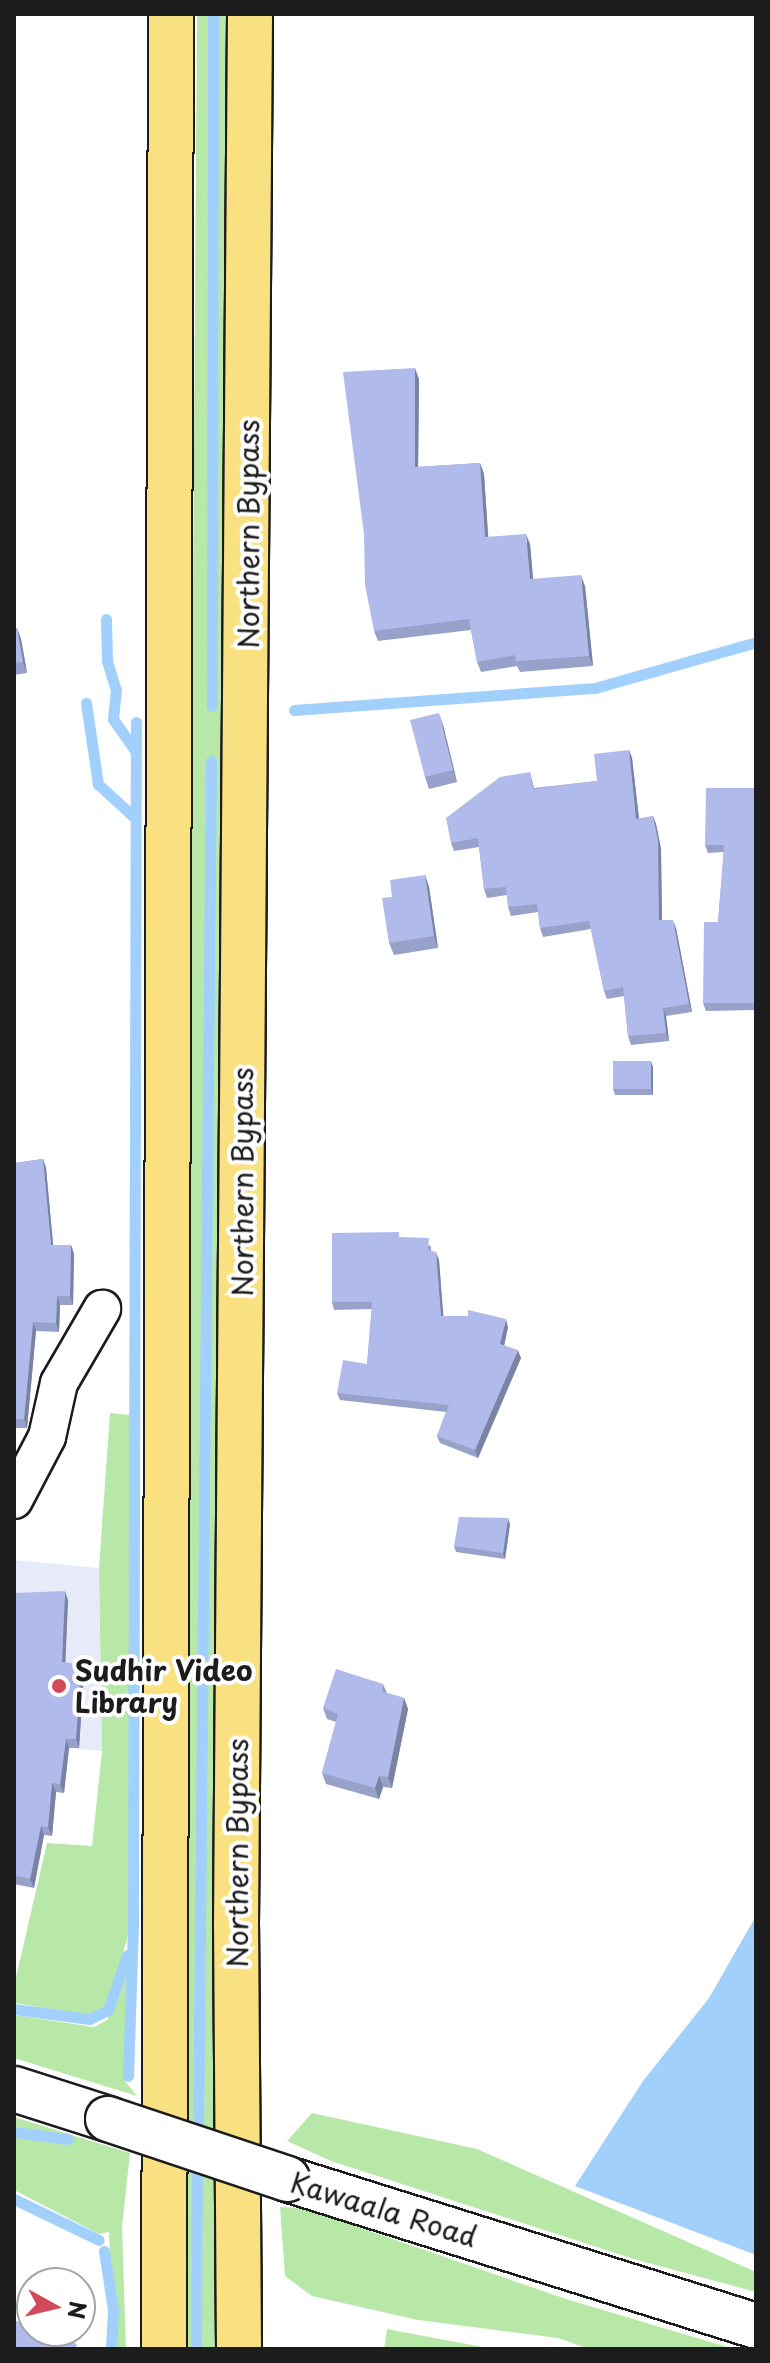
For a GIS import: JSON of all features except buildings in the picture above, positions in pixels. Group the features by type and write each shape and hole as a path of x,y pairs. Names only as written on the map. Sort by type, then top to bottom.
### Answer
{"highway":[{"path":"164,2349 171,14"},
{"name":"Northern Bypass","path":"239,2349 236,1925 250,14"}],"street":[{"path":"14,1500 47,1437 59,1383 102,1309"},
{"name":"Kawaala Road","path":"14,2089 287,2179 756,2326"}],"shaded area":[{"path":"14,1560 99,1568 102,1751 31,1745 14,1657"}],"green space":[{"path":"197,14 232,14 220,2349 181,2349"},
{"path":"110,1413 130,1415 131,1925 107,2008 86,2015 14,2003 14,1986 47,1843 92,1846 102,1751 99,1568"},
{"path":"130,1959 125,2081 137,2096 14,2058 14,2015 94,2027 107,2020 119,1997"},
{"path":"312,2113 477,2149 756,2272 756,2292 637,2260 331,2161 287,2141"},
{"path":"14,2117 130,2153 122,2227 126,2349 114,2349 109,2232 99,2234 14,2190"},
{"path":"280,2207 303,2208 566,2299 734,2349 589,2349 558,2338 418,2320 312,2296 285,2276"},
{"path":"387,2329 488,2348 384,2349"}],"water":[{"path":"756,1916 756,2255 575,2186 643,2081 709,1998"}],"waterway":[{"path":"212,706 213,14"},
{"path":"106,619 107,661 116,690 113,719 135,750"},
{"path":"294,710 595,688 756,642"},
{"path":"86,703 98,784 135,818"},
{"path":"128,2076 133,1925 136,722"},
{"path":"198,2140 211,761"},
{"path":"14,2009 89,2019 108,2010 127,1955"},
{"path":"14,2132 68,2139"},
{"path":"196,2349 197,2158"},
{"path":"14,2199 99,2240"},
{"path":"104,2251 113,2310 111,2349"}],"place":[{"name":"Sudhir Video Library","path":"59,1686"}]}
